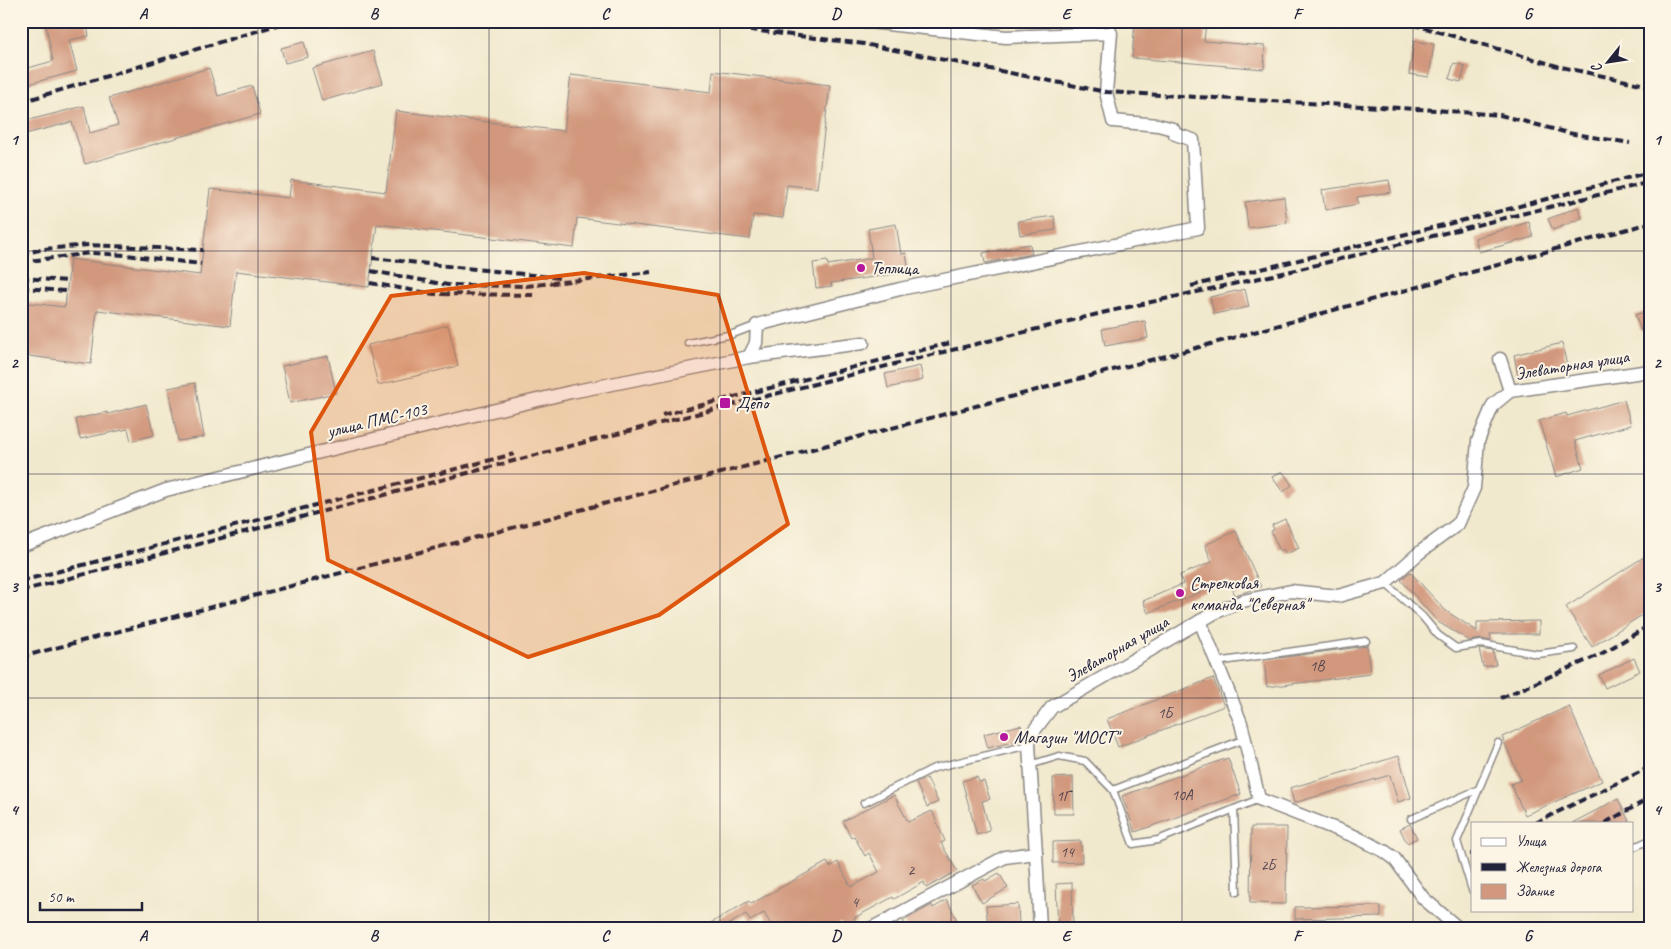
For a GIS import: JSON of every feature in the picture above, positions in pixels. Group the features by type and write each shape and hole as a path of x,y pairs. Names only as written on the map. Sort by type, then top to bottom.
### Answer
{"street":[{"path":"749,357 756,343 757,325 900,289 1198,228 1192,140 1175,134 1173,129 1158,125 1113,121 1106,92 1112,27 1006,37 860,21"},
{"name":"улица ПМС-103","path":"21,546 166,490 571,392 749,357 863,343"},
{"path":"1500,359 1510,391"},
{"name":"Элеваторная улица","path":"1040,928 1029,745 1030,736 1052,707 1216,612 1243,601 1291,591 1338,596 1384,583 1419,553 1458,524 1474,488 1478,441 1493,405 1510,391 1650,371"},
{"path":"1200,621 1241,723 1259,799 1354,836 1384,851 1394,858 1424,898 1458,928"},
{"path":"872,928 1005,857 1036,853"}],"lane":[{"path":"688,343 733,334 757,325"},
{"path":"1384,583 1422,616 1438,635 1456,648 1481,644 1538,654 1574,649"},
{"path":"1216,662 1366,641"},
{"path":"1113,790 1245,739"},
{"path":"1471,886 1458,841 1498,743"},
{"path":"864,803 934,768 1029,745"},
{"path":"1030,765 1059,756 1085,761 1113,790 1132,844 1158,840 1259,799"},
{"path":"1411,819 1479,788"},
{"path":"1234,809 1237,892"},
{"path":"1634,847 1650,840"}],"highlighted area":[{"path":"584,273 718,295 788,524 659,615 528,657 328,560 311,432 391,296"}],"building":[{"path":"45,21 86,21 89,36 69,40 77,71 21,86 21,70 53,61"},
{"path":"1135,21 1206,23 1204,41 1265,46 1264,69 1132,58"},
{"path":"1414,41 1434,44 1429,77 1409,74"},
{"path":"304,42 308,57 285,63 281,48"},
{"path":"373,51 383,83 322,101 312,68"},
{"path":"1454,63 1465,66 1461,82 1449,79"},
{"path":"209,68 218,96 252,86 260,114 85,164 72,122 21,135 21,122 84,106 90,133 118,125 109,98"},
{"path":"713,71 830,85 817,188 787,185 783,218 753,215 750,239 577,218 574,248 377,224 369,287 236,271 230,326 97,310 91,364 21,355 21,302 65,307 70,259 200,275 210,189 289,198 291,180 386,192 396,111 564,131 571,75 711,92"},
{"path":"1389,180 1391,192 1357,197 1358,204 1325,210 1322,190"},
{"path":"1284,197 1287,223 1248,228 1245,202"},
{"path":"1578,207 1582,218 1553,230 1548,219"},
{"path":"1054,216 1056,230 1020,235 1018,221"},
{"path":"1529,222 1533,237 1479,252 1475,238"},
{"name":"Теплица","path":"896,224 901,254 906,253 909,272 831,283 832,286 816,288 813,263 827,261 828,265 872,258 868,229"},
{"path":"1030,244 1032,254 985,263 983,253"},
{"path":"1245,289 1249,307 1214,314 1210,297"},
{"path":"1650,310 1650,328 1641,331 1635,315"},
{"path":"1145,321 1148,338 1105,346 1102,329"},
{"path":"448,325 458,366 378,385 368,345"},
{"path":"1562,343 1567,366 1518,376 1514,355"},
{"path":"328,356 336,393 290,403 282,366"},
{"path":"920,366 923,380 888,388 885,374"},
{"path":"195,383 204,437 178,441 168,388"},
{"path":"1624,400 1631,425 1575,441 1583,468 1556,477 1539,421 1566,413 1567,416"},
{"path":"146,404 154,435 131,441 128,429 80,439 76,419 107,412 108,414"},
{"path":"1282,471 1292,485 1283,492 1272,477"},
{"path":"1285,519 1299,548 1286,554 1283,549 1280,551 1271,531 1274,530 1272,525"},
{"path":"1236,531 1261,587 1235,595 1229,581 1148,613 1143,601 1183,584 1180,575 1212,562 1205,545"},
{"path":"1650,553 1650,610 1592,647 1566,607"},
{"path":"1410,572 1446,611 1477,631 1477,622 1539,621 1539,634 1490,634 1491,641 1481,639 1470,641 1438,622 1401,580"},
{"path":"1367,646 1370,674 1267,687 1264,660"},
{"path":"1479,649 1493,651 1496,665 1483,667"},
{"path":"1634,658 1640,671 1605,688 1599,675"},
{"path":"1213,678 1224,706 1118,747 1107,719"},
{"path":"1569,706 1602,781 1525,815 1511,784 1521,780 1502,737"},
{"name":"Магазин \"МОСТ\"","path":"1021,725 1023,732 1021,740 988,748 984,734"},
{"path":"1399,756 1411,798 1398,802 1390,775 1294,803 1290,788"},
{"path":"1228,758 1241,794 1135,832 1122,796"},
{"path":"977,777 979,782 984,781 990,799 982,801 990,831 977,835 962,781"},
{"path":"1073,777 1074,814 1054,814 1053,778"},
{"path":"927,778 938,802 927,807 916,783"},
{"path":"894,795 908,822 932,811 945,841 941,843 957,871 926,888 924,882 894,899 893,897 854,918 856,922 845,928 841,922 832,928 773,928 764,913 750,921 746,914 723,928 702,928 749,901 751,904 827,862 830,867 838,862 851,887 879,872 869,853 865,856 854,836 851,838 843,821"},
{"path":"1618,799 1630,822 1574,822"},
{"path":"1410,824 1417,838 1407,843 1400,829"},
{"path":"1251,827 1287,827 1286,904 1250,903"},
{"path":"1081,841 1082,862 1053,863 1053,842"},
{"path":"999,873 1008,888 982,903 972,885 984,879 985,881"},
{"path":"1072,883 1073,928 1058,928 1056,884"},
{"path":"947,900 959,924 952,928 939,928 936,923 928,928 907,928 903,921 932,905 933,908"},
{"path":"1018,904 1019,924 988,928 986,906"},
{"path":"1381,906 1381,917 1295,919 1295,907"}],"railway":[{"path":"21,102 290,21"},
{"path":"678,21 864,44 1106,92 1500,115 1568,133 1630,143"},
{"path":"1401,21 1561,67 1650,86"},
{"path":"1191,286 1489,214 1650,172"},
{"path":"21,591 570,446 830,380 1106,312 1296,270 1650,182"},
{"path":"21,657 1185,351 1650,223"},
{"path":"21,254 44,249 89,245 203,250"},
{"path":"21,262 91,253 201,264"},
{"path":"372,258 560,278"},
{"path":"371,271 448,285 526,286 651,272"},
{"path":"21,278 68,281"},
{"path":"370,283 434,294 536,295"},
{"path":"21,288 66,291"},
{"path":"662,415 950,343"},
{"path":"21,581 514,454"},
{"path":"1501,698 1601,654 1650,625"},
{"path":"1537,822 1650,767"},
{"path":"1607,822 1650,798"}],"place":[{"name":"Теплица","path":"861,268"},
{"name":"Депо","path":"725,403"},
{"name":"Стрелковая команда \"Северная\"","path":"1180,593"},
{"name":"Магазин \"МОСТ\"","path":"1004,737"}]}
